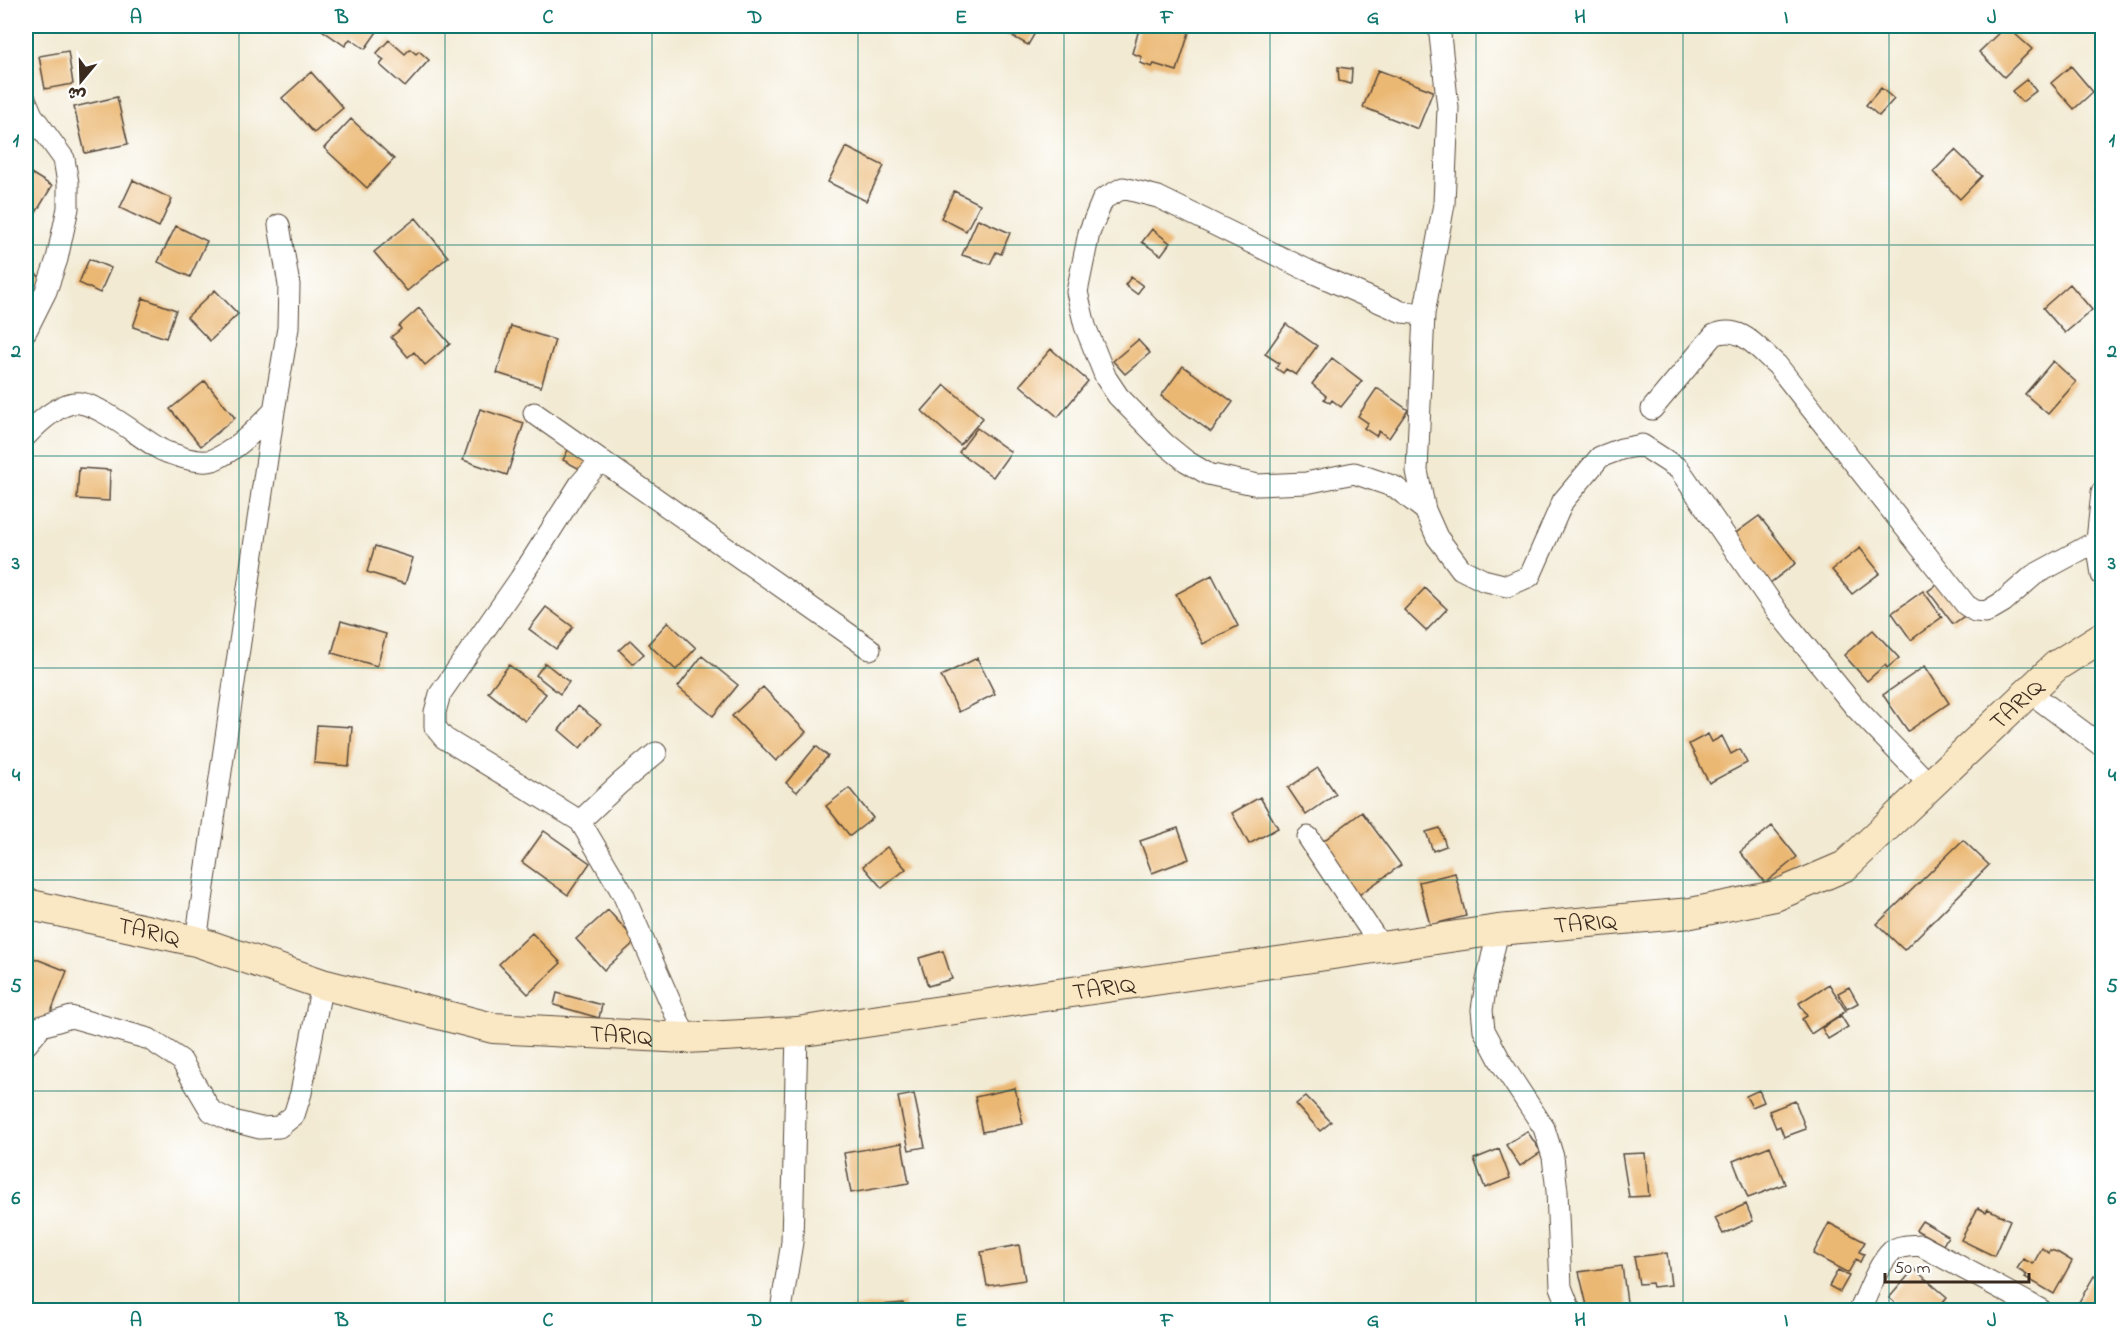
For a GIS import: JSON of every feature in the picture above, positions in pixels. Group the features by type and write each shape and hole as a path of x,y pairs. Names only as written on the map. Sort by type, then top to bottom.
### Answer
{"main road":[{"name":"TARIQ","path":"26,904 196,941 322,984 493,1028 686,1038 796,1032 1498,930 1691,913 1775,896 1845,866 2056,666 2103,637"}],"street":[{"path":"1439,26 1448,108 1444,204 1424,314 1418,471 1425,510 1437,537 1461,569 1483,580 1507,585 1530,576 1563,501 1600,457 1621,449 1642,445 1679,469 1778,611 1855,707 1930,785"},
{"path":"26,101 32,115 64,159 68,208 57,259 46,291 26,331"},
{"path":"1424,314 1402,312 1307,270 1158,197 1122,188 1102,199 1089,233 1077,292 1085,326 1106,378 1118,396 1165,444 1208,474 1258,485 1306,483 1354,473 1395,487 1425,510"},
{"path":"196,941 288,328 289,285 279,225"},
{"path":"1652,410 1714,335 1723,331 1742,334 1778,365 1966,605 1975,611 1986,612 2003,602 2034,575 2097,542"},
{"path":"26,436 40,421 59,408 79,403 103,412 162,450 192,460 211,461 245,439 274,411"},
{"path":"534,413 870,649"},
{"path":"601,460 580,484 513,589 440,694 435,712 435,727 444,738 580,821 623,894 686,1038"},
{"path":"2103,492 2097,542 2103,575"},
{"path":"2029,692 2103,746"},
{"path":"580,821 656,753"},
{"path":"1308,837 1381,946"},
{"path":"1498,930 1482,1010 1484,1030 1502,1064 1544,1128 1553,1157 1562,1287 1570,1311"},
{"path":"26,1045 42,1026 71,1017 149,1039 180,1060 211,1111 229,1120 260,1128 279,1126 294,1115 302,1093 322,984"},
{"path":"781,1310 792,1242 796,1032"},
{"path":"1860,1311 1878,1273 1893,1250 1920,1245 2041,1311"}],"building":[{"path":"325,26 381,26 365,49 350,39 345,46 322,30"},
{"path":"994,26 1039,26 1028,45"},
{"path":"1140,26 1191,26 1177,71 1154,64 1152,67 1140,63 1142,57 1132,53"},
{"path":"2006,26 2032,49 2004,77 1979,52"},
{"path":"389,40 405,54 410,49 416,54 419,51 429,60 405,87 380,65 384,60 376,54"},
{"path":"68,51 73,84 45,89 39,56"},
{"path":"2071,66 2093,92 2074,109 2051,83"},
{"path":"1338,67 1352,69 1351,84 1339,81"},
{"path":"1378,70 1433,91 1418,129 1363,107"},
{"path":"311,72 343,108 314,133 282,98"},
{"path":"2027,79 2036,91 2022,102 2012,91"},
{"path":"1881,88 1894,99 1879,116 1866,105"},
{"path":"117,97 128,144 85,153 74,107"},
{"path":"351,119 394,159 367,188 324,148"},
{"path":"846,147 884,166 866,201 828,182"},
{"path":"1955,150 1982,176 1960,199 1933,172"},
{"path":"26,170 52,186 31,221 26,218"},
{"path":"133,180 172,199 159,227 120,208"},
{"path":"954,191 980,204 966,231 941,218"},
{"path":"416,218 448,257 407,291 374,252"},
{"path":"978,219 1010,233 1001,254 996,252 990,264 962,255"},
{"path":"176,226 207,241 190,277 158,262"},
{"path":"1152,229 1170,243 1161,255 1142,242"},
{"path":"89,259 111,268 100,293 79,283"},
{"path":"26,268 45,280 26,310"},
{"path":"1131,277 1143,286 1137,294 1125,285"},
{"path":"2070,284 2092,310 2065,333 2043,308"},
{"path":"215,290 238,314 210,341 187,317"},
{"path":"143,298 176,310 166,338 133,327"},
{"path":"419,308 450,344 425,365 414,352 408,357 391,337 401,329 399,326"},
{"path":"1286,324 1317,346 1296,375 1286,369 1283,373 1276,368 1279,363 1265,354"},
{"path":"511,326 555,340 541,387 497,373"},
{"path":"1138,340 1150,353 1125,374 1113,361"},
{"path":"1051,349 1088,381 1058,417 1020,385"},
{"path":"1332,358 1362,381 1341,407 1332,400 1330,403 1324,399 1326,396 1312,384"},
{"path":"2053,361 2076,382 2048,414 2025,394"},
{"path":"1183,366 1233,402 1211,432 1161,396"},
{"path":"205,381 235,418 201,446 170,409"},
{"path":"945,385 983,418 960,445 922,411"},
{"path":"1377,388 1408,410 1389,438 1379,431 1376,436 1364,428 1368,423 1358,416"},
{"path":"480,409 524,423 507,475 463,460"},
{"path":"977,428 1011,452 993,477 959,452"},
{"path":"570,446 596,461 589,474 563,460"},
{"path":"79,468 110,470 109,501 77,499"},
{"path":"1759,516 1796,563 1770,583 1733,535"},
{"path":"375,546 413,558 405,584 367,572"},
{"path":"1860,548 1880,573 1852,594 1832,570"},
{"path":"1212,575 1238,626 1203,644 1176,594"},
{"path":"1942,581 1967,614 1953,624 1928,591"},
{"path":"1425,588 1447,609 1426,631 1404,610"},
{"path":"1923,591 1942,617 1911,640 1892,613"},
{"path":"546,607 573,627 556,649 529,629"},
{"path":"341,621 386,634 377,666 332,653"},
{"path":"668,622 696,648 676,670 648,644"},
{"path":"1873,630 1899,658 1887,668 1885,665 1867,681 1844,655"},
{"path":"630,640 644,654 633,664 619,650"},
{"path":"702,656 738,685 713,716 678,687"},
{"path":"977,658 995,694 959,712 941,676"},
{"path":"545,663 569,682 560,694 536,675"},
{"path":"509,665 546,694 525,721 488,692"},
{"path":"1925,666 1949,703 1908,731 1883,695"},
{"path":"763,687 806,732 776,761 732,716"},
{"path":"578,706 601,724 580,748 559,730"},
{"path":"317,725 352,727 349,766 314,763"},
{"path":"1708,734 1712,742 1722,736 1731,754 1740,749 1747,763 1709,783 1689,744"},
{"path":"816,746 828,756 797,792 786,783"},
{"path":"1318,768 1336,794 1306,815 1288,788"},
{"path":"849,788 873,818 850,836 826,806"},
{"path":"1260,797 1278,828 1249,844 1232,813"},
{"path":"1362,812 1401,865 1356,897 1318,845"},
{"path":"1772,826 1797,857 1765,883 1740,852"},
{"path":"1178,828 1189,859 1152,873 1140,841"},
{"path":"1440,828 1446,846 1433,851 1426,832"},
{"path":"544,831 590,863 568,895 522,862"},
{"path":"1963,840 1989,865 1904,950 1877,924"},
{"path":"887,847 906,869 882,888 863,866"},
{"path":"1455,873 1466,916 1430,925 1419,882"},
{"path":"608,910 636,941 604,970 576,939"},
{"path":"532,933 561,963 528,994 499,964"},
{"path":"943,951 952,979 928,986 919,958"},
{"path":"26,955 67,971 40,1040 26,1035"},
{"path":"1829,984 1846,1011 1811,1034 1802,1019 1807,1016 1799,1003"},
{"path":"1849,987 1858,1003 1847,1009 1838,993"},
{"path":"557,993 602,1005 599,1018 554,1005"},
{"path":"1841,1016 1848,1027 1828,1039 1822,1028"},
{"path":"1015,1088 1023,1124 982,1132 975,1097"},
{"path":"1759,1090 1764,1102 1752,1107 1746,1096"},
{"path":"914,1094 925,1147 909,1150 898,1097"},
{"path":"1306,1096 1331,1122 1320,1131 1296,1104"},
{"path":"1795,1101 1806,1129 1784,1137 1780,1126 1776,1128 1769,1111"},
{"path":"1527,1131 1541,1152 1520,1166 1506,1145"},
{"path":"902,1143 909,1183 851,1193 844,1153"},
{"path":"1770,1146 1785,1184 1748,1198 1733,1161"},
{"path":"1499,1149 1510,1178 1485,1188 1474,1159"},
{"path":"1645,1153 1649,1196 1629,1197 1622,1154"},
{"path":"1746,1204 1753,1221 1723,1234 1715,1218"},
{"path":"1978,1208 1986,1212 1988,1209 2010,1220 1994,1256 1961,1240"},
{"path":"1922,1221 1948,1236 1943,1245 1916,1230"},
{"path":"1829,1223 1865,1242 1859,1252 1864,1254 1860,1262 1856,1259 1848,1273 1813,1254"},
{"path":"1019,1245 1025,1280 987,1286 981,1252"},
{"path":"2042,1248 2049,1253 2050,1250 2057,1252 2072,1261 2054,1294 2025,1277 2027,1275 2017,1269 2023,1259 2033,1264"},
{"path":"1667,1253 1671,1285 1653,1287 1652,1283 1639,1284 1634,1257"},
{"path":"1622,1266 1628,1309 1588,1310 1579,1272"},
{"path":"1914,1269 1947,1297 1936,1310 1903,1310 1889,1298"},
{"path":"1838,1270 1849,1276 1840,1292 1829,1286"},
{"path":"2094,1276 2102,1281 2102,1310 2075,1309"},
{"path":"903,1303 904,1310 850,1310 849,1308"}]}
